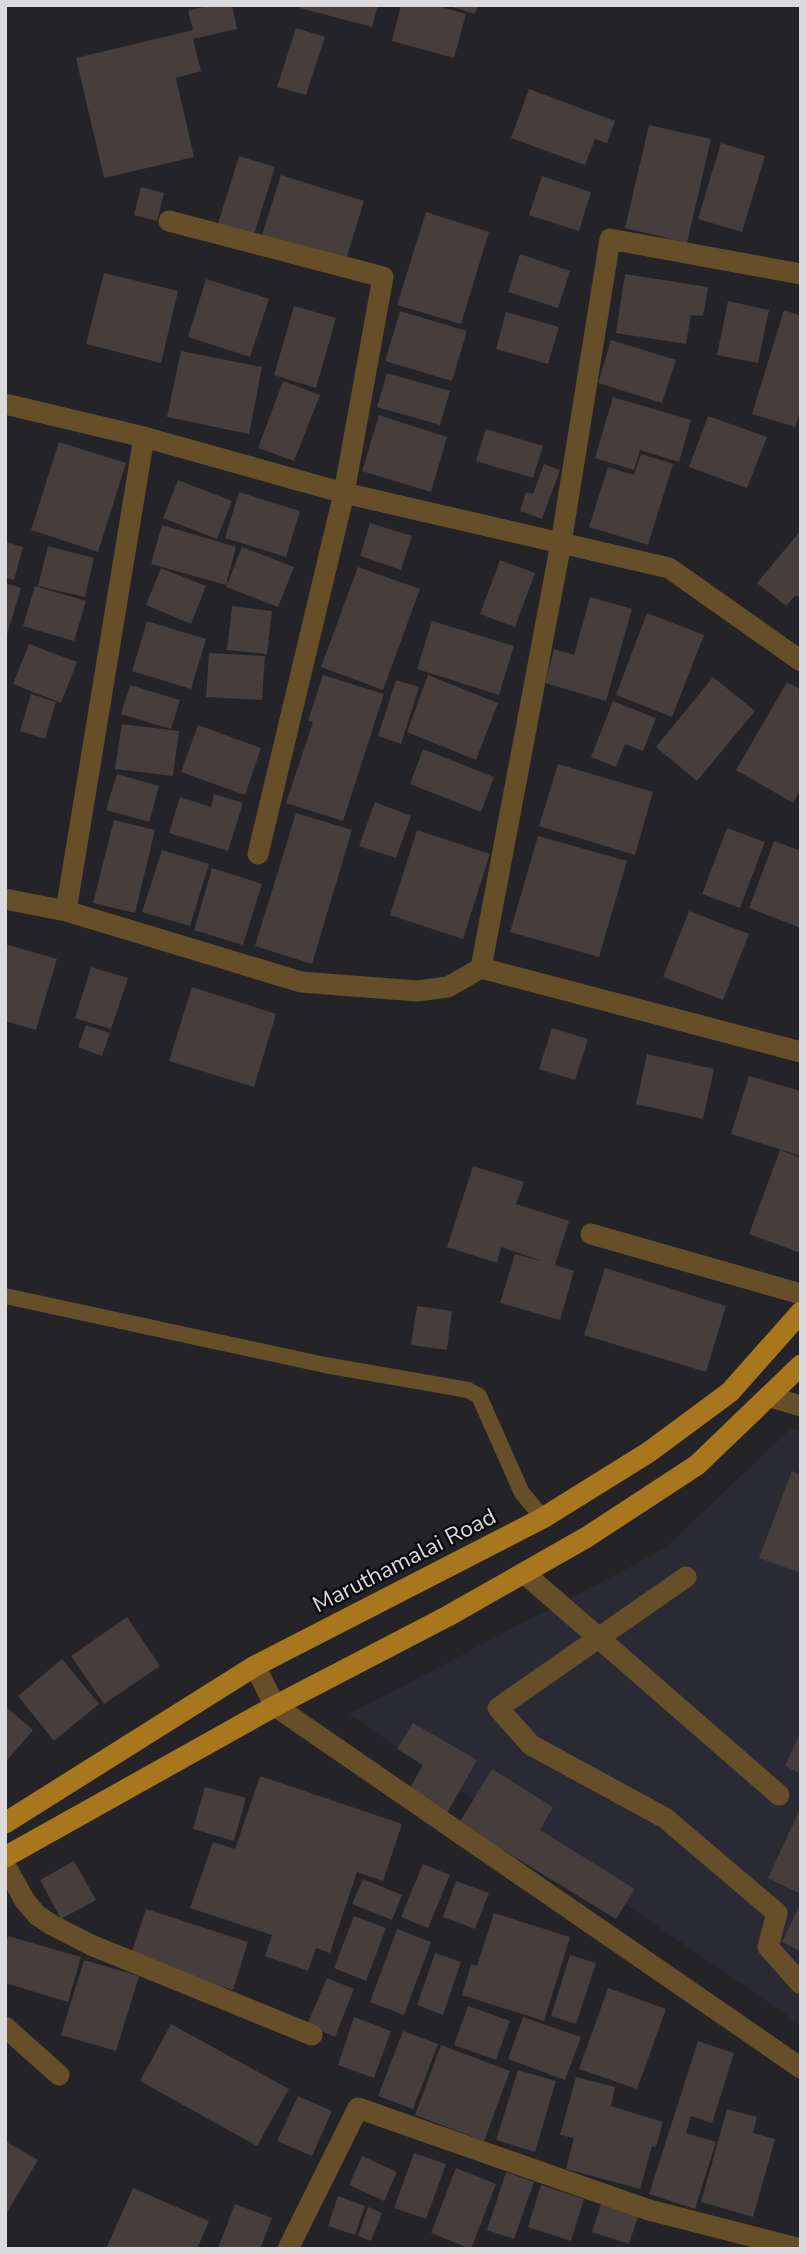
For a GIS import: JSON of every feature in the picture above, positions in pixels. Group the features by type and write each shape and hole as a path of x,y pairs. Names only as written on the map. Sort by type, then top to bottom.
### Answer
{"main road":[{"name":"Maruthamalai Road","path":"5,1823 255,1665 543,1518 649,1451 730,1392 801,1312"},
{"path":"5,1857 275,1706 448,1616 587,1537 697,1465 801,1365"}],"street":[{"path":"169,221 383,277 344,493 258,854"},
{"path":"481,968 561,543 610,239 801,274"},
{"path":"5,404 144,437 344,493 669,568 801,661"},
{"path":"66,911 144,437"},
{"path":"5,900 66,911 302,982 416,991 448,987 481,968 801,1052"},
{"path":"591,1234 801,1294"},
{"path":"770,1396 801,1406"},
{"path":"524,1573 779,1796"},
{"path":"686,1577 498,1708 531,1745 665,1818 777,1913 768,1947 801,1984"},
{"path":"255,1665 275,1706 801,2068"},
{"path":"5,1865 25,1901 37,1915 52,1926 91,1945 312,2035"},
{"path":"5,2027 59,2075"},
{"path":"288,2249 358,2108 649,2210 801,2249"}],"lane":[{"path":"5,1296 325,1365 468,1390 479,1396 522,1493 543,1518"}],"shaded area":[{"path":"791,1428 801,1430 801,2025 349,1714 664,1549"}],"building":[{"path":"210,5 232,5 237,29 193,39 201,71 176,78 194,157 104,178 76,58 193,30 188,11"},
{"path":"301,5 378,5 372,27 300,8"},
{"path":"401,5 434,5 466,14 454,58 392,41"},
{"path":"446,5 478,5 475,14"},
{"path":"296,28 325,37 306,95 277,87"},
{"path":"529,89 615,121 607,143 595,139 585,165 511,138"},
{"path":"649,125 711,139 687,243 625,228"},
{"path":"721,143 765,156 742,232 698,219"},
{"path":"239,156 275,167 253,238 217,227"},
{"path":"281,175 364,201 345,263 261,238"},
{"path":"542,176 591,192 579,231 529,215"},
{"path":"141,187 164,193 157,221 134,215"},
{"path":"426,212 489,232 461,324 397,305"},
{"path":"520,254 570,271 558,308 508,292"},
{"path":"104,273 178,291 161,363 86,344"},
{"path":"625,274 708,287 703,316 691,315 686,344 616,333"},
{"path":"206,279 269,299 250,357 188,337"},
{"path":"728,301 769,310 758,363 717,355"},
{"path":"294,306 336,318 316,388 274,375"},
{"path":"784,310 801,316 801,410 795,427 752,414"},
{"path":"400,311 467,331 452,381 385,361"},
{"path":"506,312 559,327 548,364 496,349"},
{"path":"611,340 676,360 662,403 598,383"},
{"path":"181,351 262,367 249,434 167,417"},
{"path":"387,373 450,391 440,425 377,407"},
{"path":"283,381 320,395 294,461 258,448"},
{"path":"613,397 691,420 679,462 640,450 634,470 595,458"},
{"path":"379,415 447,437 431,492 362,471"},
{"path":"708,416 767,437 747,488 689,467"},
{"path":"486,429 543,446 533,478 476,461"},
{"path":"59,442 126,463 98,552 31,530"},
{"path":"641,454 673,464 648,545 589,527 608,467 634,475"},
{"path":"544,464 560,470 542,519 520,511 526,492 533,494"},
{"path":"178,480 232,501 217,539 163,518"},
{"path":"239,492 300,511 286,557 225,538"},
{"path":"370,523 412,536 401,570 360,556"},
{"path":"162,525 236,547 226,585 151,564"},
{"path":"801,530 801,599 796,595 786,606 757,583"},
{"path":"5,542 23,547 14,580 5,577"},
{"path":"48,546 94,558 85,597 38,586"},
{"path":"242,547 294,567 278,607 226,587"},
{"path":"500,560 535,573 515,627 480,614"},
{"path":"358,567 420,589 383,690 321,667"},
{"path":"161,568 206,586 191,624 146,605"},
{"path":"5,583 21,588 6,638 5,638"},
{"path":"35,586 86,601 74,641 23,626"},
{"path":"590,597 632,609 606,701 545,683 554,649 574,655"},
{"path":"232,606 272,611 267,654 227,650"},
{"path":"647,613 704,635 672,717 616,695"},
{"path":"147,621 206,639 191,689 132,671"},
{"path":"432,621 514,646 499,695 417,669"},
{"path":"29,644 77,662 61,703 13,684"},
{"path":"209,653 265,656 262,700 206,697"},
{"path":"323,675 384,694 343,821 286,803 313,722 308,721"},
{"path":"428,675 498,703 476,760 407,732"},
{"path":"713,677 755,711 697,781 656,747"},
{"path":"396,680 419,687 401,744 378,736"},
{"path":"787,682 801,690 801,789 793,803 736,770"},
{"path":"130,685 180,700 171,729 121,714"},
{"path":"31,694 56,702 45,739 20,731"},
{"path":"613,701 656,718 643,751 625,744 616,767 591,757"},
{"path":"122,724 179,731 173,776 115,769"},
{"path":"198,725 261,748 245,795 181,772"},
{"path":"423,749 494,777 481,812 410,784"},
{"path":"558,764 653,792 635,855 539,826"},
{"path":"117,774 159,786 149,822 106,810"},
{"path":"214,794 243,803 228,851 169,833 180,797 211,807"},
{"path":"375,802 411,816 396,858 359,846"},
{"path":"296,813 352,830 312,964 255,946"},
{"path":"114,820 155,830 135,913 93,903"},
{"path":"727,828 765,842 740,908 702,894"},
{"path":"417,830 490,854 463,939 390,915"},
{"path":"538,836 627,861 599,957 510,932"},
{"path":"774,841 801,851 801,928 749,908"},
{"path":"162,850 209,864 190,926 142,912"},
{"path":"212,868 262,884 243,945 194,930"},
{"path":"689,911 749,934 723,1000 663,977"},
{"path":"5,944 57,959 36,1030 5,1021"},
{"path":"91,967 128,978 111,1029 75,1018"},
{"path":"192,987 276,1014 254,1087 169,1061"},
{"path":"86,1025 110,1033 102,1056 78,1047"},
{"path":"552,1028 588,1039 575,1080 539,1069"},
{"path":"647,1054 714,1069 703,1119 636,1104"},
{"path":"749,1076 801,1091 801,1156 731,1134"},
{"path":"780,1150 801,1158 801,1253 749,1234"},
{"path":"473,1166 524,1182 516,1204 569,1221 555,1265 574,1271 560,1320 500,1303 515,1254 545,1262 501,1247 497,1263 447,1247"},
{"path":"605,1268 726,1306 706,1372 584,1335"},
{"path":"417,1306 452,1311 447,1350 411,1345"},
{"path":"792,1471 801,1475 801,1573 759,1558"},
{"path":"127,1617 160,1666 104,1704 71,1656"},
{"path":"62,1659 99,1704 54,1741 18,1696"},
{"path":"5,1706 33,1730 5,1763"},
{"path":"413,1723 477,1760 446,1815 407,1793 423,1765 397,1749"},
{"path":"801,1731 801,1774 785,1766"},
{"path":"492,1769 553,1807 540,1830 635,1889 616,1919 459,1823"},
{"path":"260,1776 402,1824 383,1881 357,1872 330,1953 316,1948 308,1971 265,1956 272,1935 190,1908 213,1842 235,1849"},
{"path":"205,1787 246,1798 234,1841 193,1829"},
{"path":"801,1807 801,1894 768,1878"},
{"path":"74,1861 96,1900 61,1919 40,1880"},
{"path":"423,1864 450,1875 428,1928 401,1917"},
{"path":"363,1879 402,1895 392,1920 352,1904"},
{"path":"456,1881 489,1893 475,1929 443,1917"},
{"path":"801,1902 801,1951 782,1942"},
{"path":"146,1909 248,1942 233,1990 130,1957"},
{"path":"494,1913 570,1937 544,2021 462,1995 471,1964 477,1966"},
{"path":"354,1916 386,1928 366,1981 334,1968"},
{"path":"397,1929 431,1942 404,2015 370,2002"},
{"path":"8,1936 81,1957 68,2002 5,1983 5,1945"},
{"path":"435,1953 461,1962 443,2015 417,2005"},
{"path":"570,1955 596,1963 576,2024 551,2016"},
{"path":"84,1960 139,1976 116,2051 61,2035"},
{"path":"327,1978 354,1989 335,2037 307,2025"},
{"path":"608,1988 666,2009 637,2089 579,2069"},
{"path":"468,2006 510,2021 496,2060 454,2045"},
{"path":"354,2017 391,2031 374,2078 338,2065"},
{"path":"523,2017 581,2037 565,2080 508,2059"},
{"path":"171,2024 289,2089 257,2146 140,2081"},
{"path":"403,2031 438,2044 413,2109 378,2096"},
{"path":"698,2041 734,2053 712,2123 691,2116 686,2133 716,2142 695,2209 649,2194"},
{"path":"441,2045 510,2071 484,2141 415,2115"},
{"path":"518,2070 556,2081 535,2152 496,2140"},
{"path":"576,2077 615,2087 611,2106 663,2122 656,2147 652,2146 640,2189 566,2169 574,2138 560,2135"},
{"path":"298,2096 332,2111 312,2156 277,2141"},
{"path":"727,2109 757,2117 753,2133 775,2139 753,2217 701,2202"},
{"path":"5,2141 38,2160 5,2216"},
{"path":"414,2153 446,2164 426,2219 394,2208"},
{"path":"362,2156 397,2172 384,2201 349,2185"},
{"path":"456,2168 496,2184 471,2249 431,2233"},
{"path":"506,2172 534,2182 514,2239 487,2230"},
{"path":"541,2185 584,2199 571,2241 528,2227"},
{"path":"133,2188 209,2221 197,2249 106,2249"},
{"path":"338,2196 365,2206 355,2235 328,2226"},
{"path":"235,2204 272,2218 260,2249 218,2248"},
{"path":"601,2204 638,2216 629,2244 592,2232"},
{"path":"368,2207 382,2213 371,2241 358,2236"}]}
